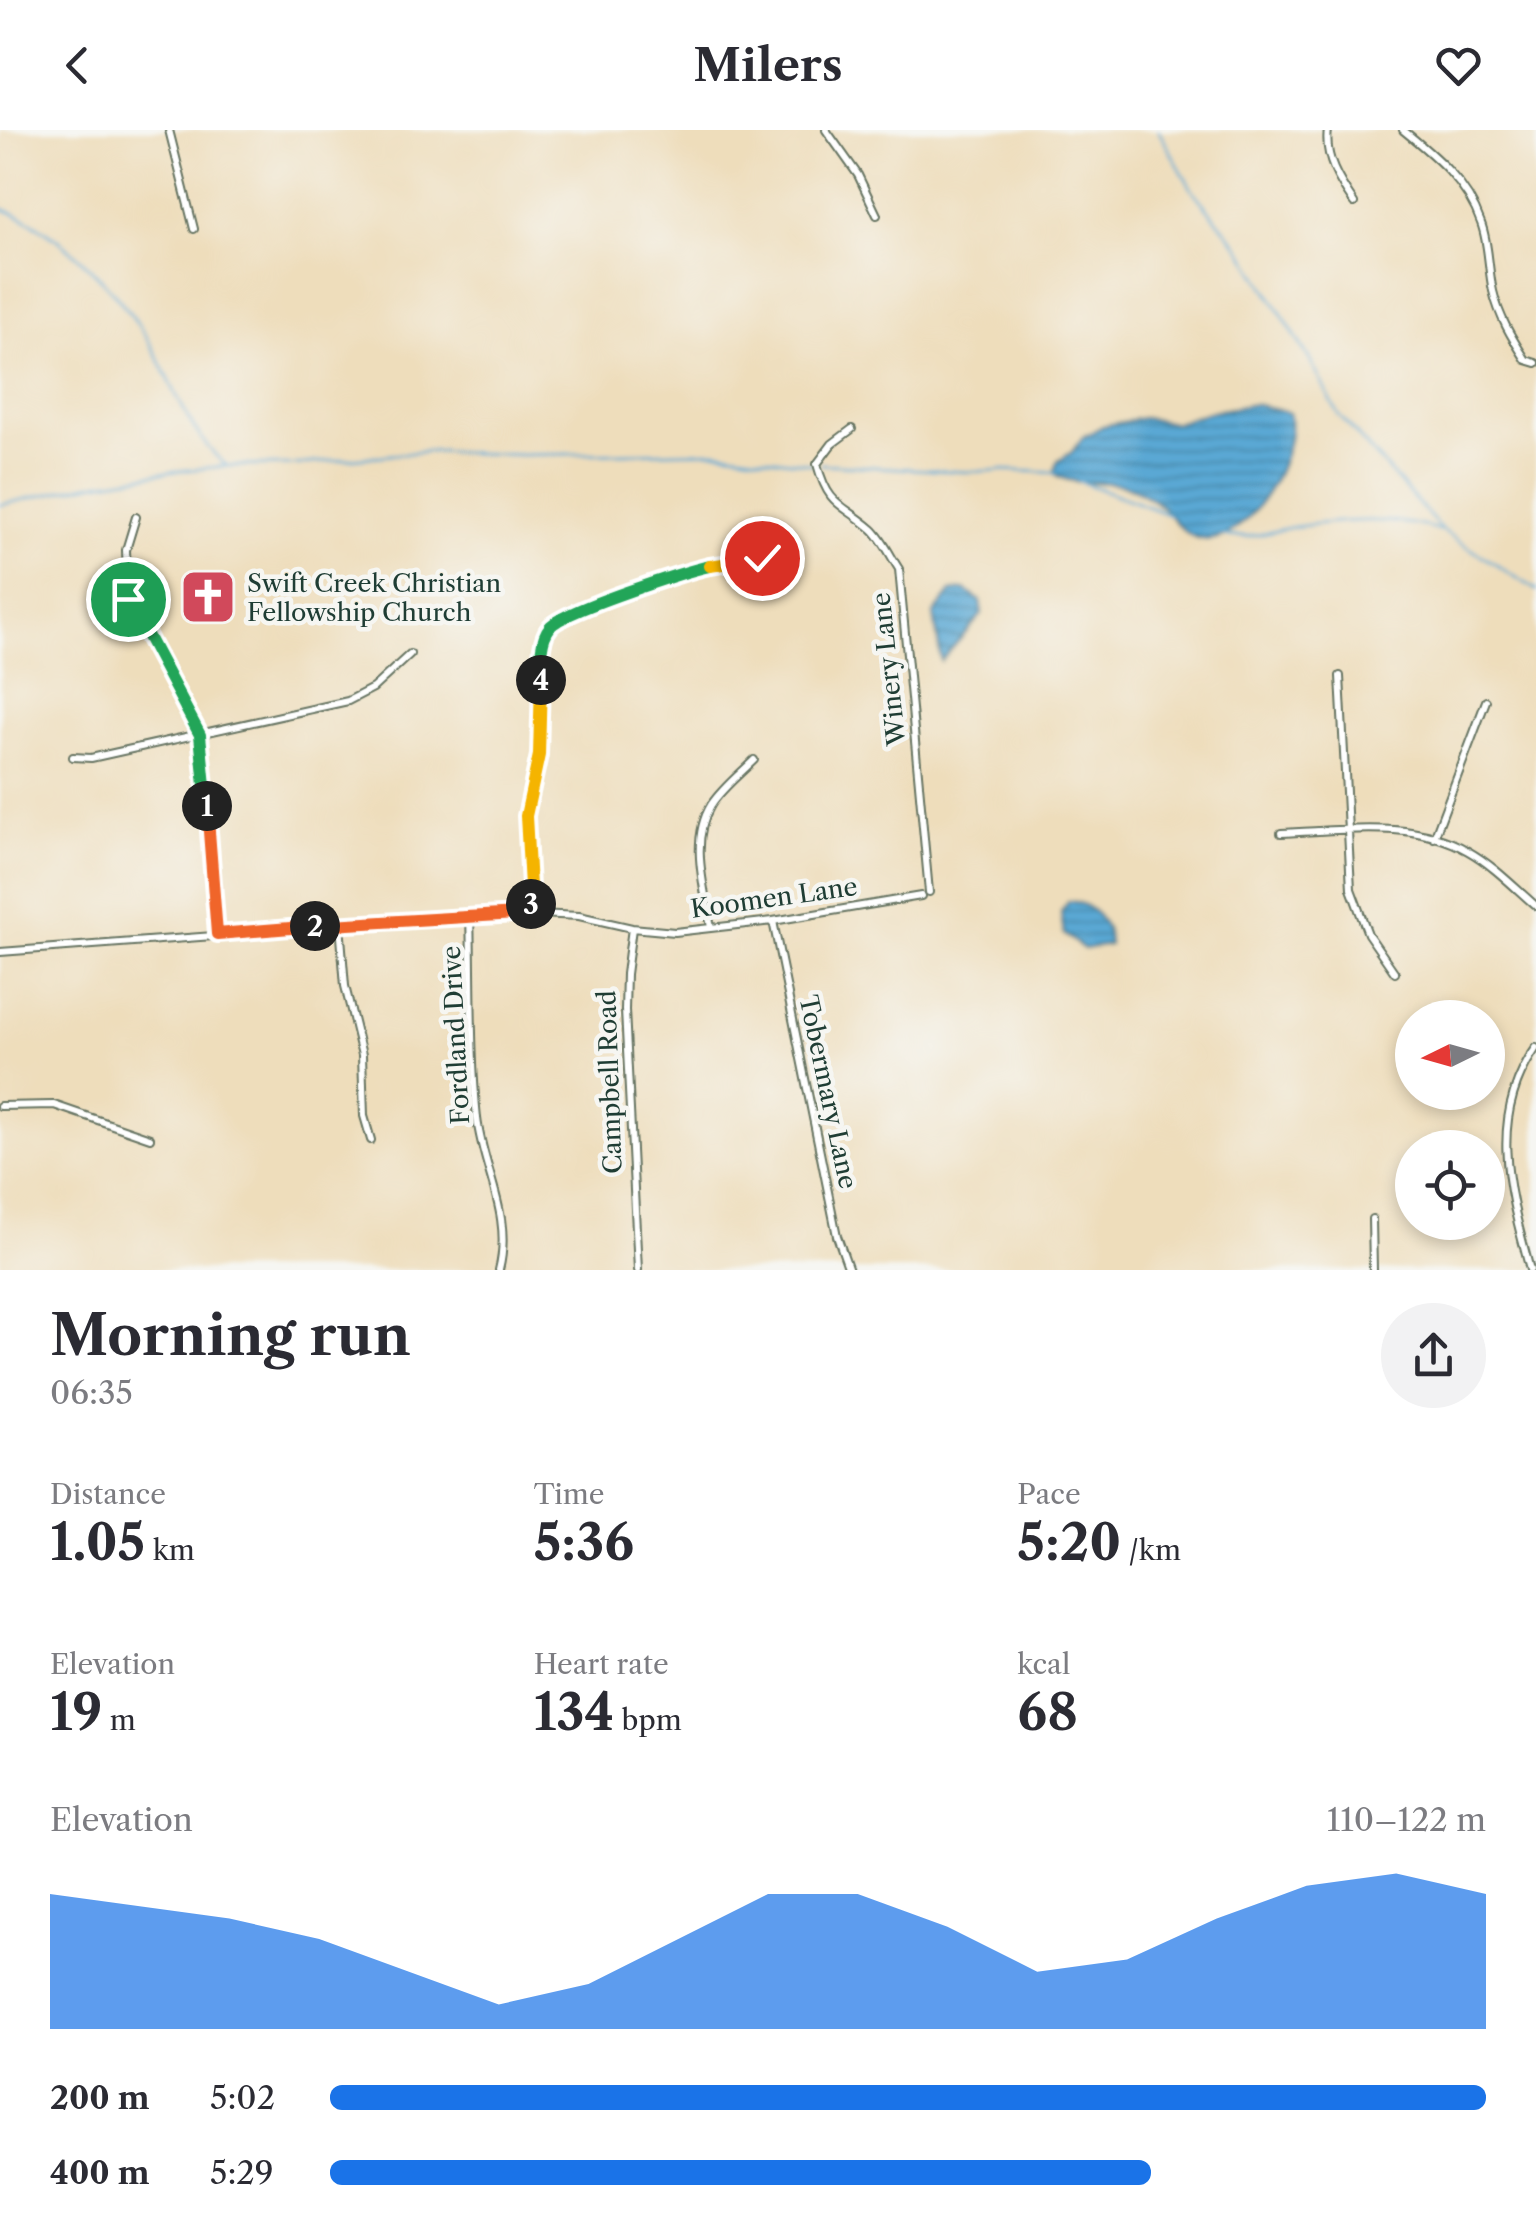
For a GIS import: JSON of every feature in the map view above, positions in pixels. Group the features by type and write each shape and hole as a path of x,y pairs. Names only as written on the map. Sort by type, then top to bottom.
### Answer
{"street":[{"path":"168,130 194,229"},
{"path":"826,130 858,175 877,214"},
{"path":"1328,130 1327,148 1332,165 1354,204"},
{"path":"1402,130 1438,158 1460,182 1482,223 1493,292 1506,330 1526,360 1536,363"},
{"name":"Winery Lane","path":"852,429 832,444 817,464 823,486 839,508 875,531 898,569 930,892"},
{"path":"136,517 126,550 128,599 200,735 217,934"},
{"path":"532,913 526,816 539,755 542,651 550,627 570,613 703,567 789,555"},
{"path":"73,757 92,758 348,701 373,688 410,654"},
{"path":"1340,676 1349,876 1356,910 1395,973"},
{"path":"1434,838 1486,701"},
{"path":"710,928 700,858 701,828 716,797 754,760"},
{"path":"1282,834 1392,830 1434,838 1470,852 1536,906"},
{"name":"Koomen Lane","path":"632,928 674,932 774,921 920,896"},
{"path":"0,952 470,914 579,916 632,928"},
{"name":"Fordland Drive","path":"470,914 475,1096 480,1138 504,1222 499,1270"},
{"name":"Tobermary Lane","path":"774,921 837,1236 850,1270"},
{"path":"340,924 345,986 362,1055 364,1116 371,1140"},
{"name":"Campbell Road","path":"632,928 625,1010 638,1270"},
{"path":"1530,1270 1510,1194 1504,1152 1511,1098 1536,1048"},
{"path":"0,1106 54,1105 150,1138"},
{"path":"1372,1219 1373,1270"}],"water":[{"path":"1255,404 1289,413 1286,451 1266,494 1252,513 1219,537 1202,539 1189,534 1157,503 1127,486 1079,482 1054,473 1057,462 1072,452 1083,437 1103,426 1143,418 1175,423"},
{"path":"965,590 980,601 982,614 941,661 934,614 951,592"},
{"path":"1069,901 1098,916 1109,945 1084,949 1064,934 1061,912"}],"waterway":[{"path":"1158,130 1193,191 1242,250 1310,360 1338,414 1442,530"},
{"path":"0,208 46,231 110,288 143,332 203,441 226,465"},
{"path":"0,505 168,472 293,465 429,451 522,455 717,451 813,464"},
{"path":"821,464 1057,473"},
{"path":"1079,481 1170,515"},
{"path":"1224,535 1251,536 1350,521 1425,526 1443,531 1536,590"}],"place":[{"name":"Swift Creek Christian Fellowship Church","path":"208,597"}],"route":[{"path":"128,599 200,735 217,934 470,914 532,913 526,816 539,755 542,651 550,627 570,613 703,567 762,558"}]}
